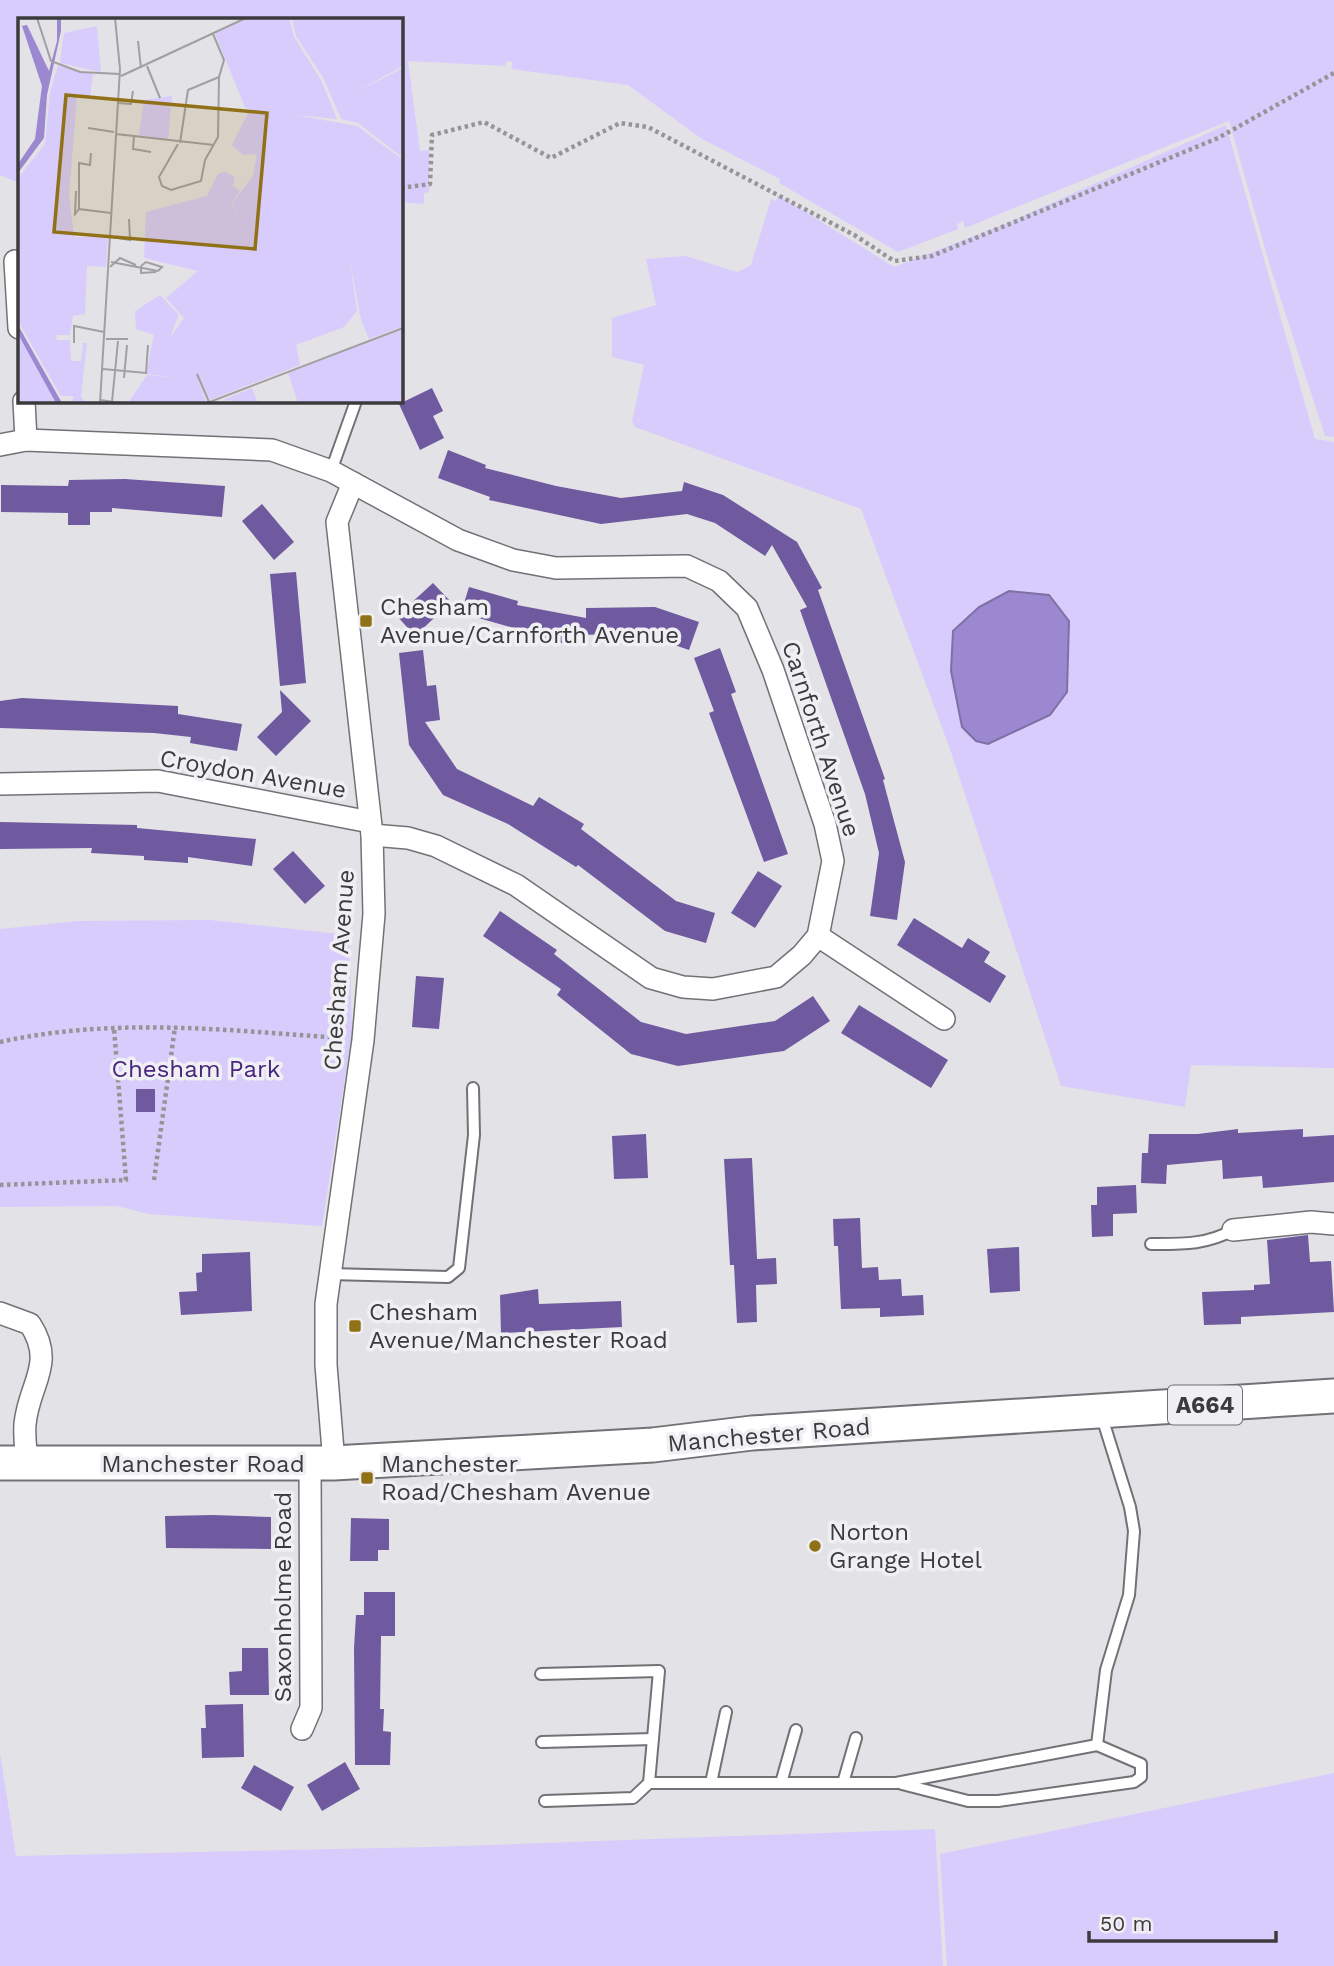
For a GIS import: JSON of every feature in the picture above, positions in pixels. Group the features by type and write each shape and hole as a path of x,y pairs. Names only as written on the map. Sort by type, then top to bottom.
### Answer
{"main road":[{"name":"A664","path":"1088,1412 1334,1396"},
{"name":"Manchester Road","path":"14,1463 322,1464 653,1445 752,1433 1088,1412"}],"street":[{"path":"15,261 18,311"},
{"path":"24,402 26,440"},
{"name":"Carnforth Avenue","path":"0,445 26,440 272,450 331,471 458,540 513,560 556,568 687,566 719,581 747,608 778,683 825,824 834,862 818,936"},
{"name":"Chesham Avenue","path":"322,1464 329,1274 363,1040 373,914 371,828 337,522 353,483"},
{"name":"Croydon Avenue","path":"0,784 158,781 371,828"},
{"path":"371,828 436,846 516,885 651,978 684,987 713,989 776,977 802,955 818,936 944,1020"},
{"path":"1233,1230 1311,1222 1334,1224"},
{"path":"0,1313 30,1324 43,1351 42,1369 14,1463"},
{"name":"Saxonholme Road","path":"302,1729 311,1707 322,1464"}],"lane":[{"path":"331,471 356,402"},
{"path":"329,1274 449,1277 459,1268 474,1135 473,1088"},
{"path":"1151,1244 1205,1242 1233,1230"},
{"path":"1088,1412 1130,1507 1135,1531 1129,1595 1106,1670 1097,1745"},
{"path":"541,1674 659,1671 649,1783 633,1798 545,1801"},
{"path":"711,1783 726,1712"},
{"path":"781,1783 796,1730"},
{"path":"843,1783 856,1738"},
{"path":"542,1742 653,1739"},
{"path":"649,1783 896,1783 1097,1745 1141,1764 1141,1777 1134,1782 998,1801 968,1801 896,1783"}],"path":[{"path":"402,188 430,184 432,135 484,122 551,158 620,123 648,127 856,236 894,261 932,256 1218,138 1334,73"},
{"path":"155,1180 176,1027"},
{"path":"0,1042 114,1028 176,1027 363,1040"},
{"path":"0,1185 126,1180 114,1028"}],"green space":[{"path":"0,0 1334,0 1334,437 1325,436 1270,266 1229,121 965,228 963,221 957,224 958,229 898,252 779,183 780,179 702,139 628,85 512,69 512,62 507,61 505,66 408,61 420,151 429,150 429,192 424,193 424,204 402,202 402,18 18,18 18,183 0,175"},
{"path":"1226,125 1315,439 1334,442 1334,1068 1191,1065 1185,1107 1061,1086 951,752 861,509 635,427 632,422 644,365 612,357 612,318 656,305 646,259 686,256 737,272 751,265 771,199 776,201 778,195 894,267 1005,224"},
{"name":"Chesham Park","path":"210,920 349,935 352,1032 322,1226 148,1214 117,1206 0,1207 0,929 79,921"},
{"path":"0,1753 16,1856 430,1847 935,1829 943,1966 0,1966"},
{"path":"1334,1773 1334,1966 947,1966 940,1854"}],"shaded area":[{"path":"1009,591 1049,595 1069,621 1067,692 1050,715 988,744 976,741 962,727 951,671 953,631 979,607"}],"building":[{"path":"432,388 443,411 433,416 444,438 420,450 399,404"},
{"path":"448,450 486,465 485,468 556,486 621,498 682,491 684,482 723,495 797,542 822,588 818,590 885,779 883,780 905,862 897,920 870,916 879,853 865,794 800,610 807,607 772,545 765,556 715,523 687,514 601,524 489,500 490,497 438,478"},
{"path":"125,479 225,486 222,517 112,508 112,512 90,512 90,525 68,525 68,513 1,512 1,485 68,486 69,480"},
{"path":"262,504 294,542 274,560 242,521"},
{"path":"296,572 306,683 280,686 270,574"},
{"path":"433,583 451,602 415,636 397,616"},
{"path":"469,587 518,601 517,605 586,618 586,608 655,607 699,622 689,650 643,634 570,635 568,644 527,637 528,632 461,613"},
{"path":"720,648 736,692 731,694 788,854 764,862 709,713 714,711 694,658"},
{"path":"423,650 427,686 436,685 440,720 425,722 457,769 533,806 539,797 584,824 581,829 676,901 715,913 706,943 665,931 578,865 576,867 508,824 443,795 409,745 399,653"},
{"path":"280,690 311,721 276,756 257,737 282,712"},
{"path":"22,698 178,706 178,714 242,724 237,751 190,743 191,737 154,733 0,728 0,701"},
{"path":"0,822 137,825 137,828 256,839 252,866 188,857 188,863 144,860 144,856 91,853 92,848 0,849"},
{"path":"293,851 325,886 305,904 273,869"},
{"path":"758,871 782,886 755,928 731,913"},
{"path":"500,911 557,950 554,954 641,1022 686,1034 775,1021 813,996 830,1021 784,1051 678,1066 631,1054 557,995 561,989 483,936"},
{"path":"914,918 962,948 968,938 990,952 984,962 1006,976 990,1003 897,945"},
{"path":"416,976 444,978 439,1029 412,1027"},
{"path":"859,1005 948,1060 931,1088 841,1033"},
{"path":"136,1089 155,1089 155,1112 136,1112"},
{"path":"1238,1129 1238,1133 1303,1129 1303,1137 1334,1135 1334,1182 1263,1188 1262,1176 1223,1179 1222,1160 1167,1165 1166,1184 1141,1183 1142,1153 1148,1153 1149,1134 1198,1134"},
{"path":"646,1134 648,1178 614,1179 612,1136"},
{"path":"752,1158 757,1259 776,1258 777,1284 756,1285 757,1322 737,1323 734,1265 730,1265 724,1159"},
{"path":"1136,1185 1137,1213 1113,1214 1113,1236 1092,1237 1091,1205 1097,1205 1097,1187"},
{"path":"860,1218 862,1268 878,1267 879,1280 901,1279 902,1296 923,1295 924,1315 880,1317 880,1308 841,1309 838,1246 834,1246 833,1219"},
{"path":"1308,1235 1310,1262 1331,1261 1334,1312 1241,1317 1241,1324 1204,1325 1202,1292 1254,1290 1254,1285 1270,1284 1267,1240"},
{"path":"1019,1247 1020,1291 990,1293 987,1249"},
{"path":"250,1252 252,1311 181,1315 179,1292 197,1291 196,1273 202,1272 202,1254"},
{"path":"538,1289 539,1304 621,1301 622,1327 501,1333 500,1295"},
{"path":"165,1516 271,1517 271,1549 166,1548"},
{"path":"351,1518 389,1519 389,1550 378,1550 378,1561 350,1561"},
{"path":"364,1592 395,1592 395,1636 381,1636 380,1709 384,1709 383,1731 391,1732 390,1765 355,1765 354,1648 356,1615 364,1615"},
{"path":"242,1648 268,1648 269,1695 230,1695 229,1672 242,1671"},
{"path":"243,1704 244,1757 202,1758 201,1728 206,1728 205,1705"},
{"path":"345,1762 360,1789 322,1811 307,1785"},
{"path":"254,1765 294,1787 281,1811 241,1788"}],"place":[{"name":"Chesham Avenue/Carnforth Avenue","path":"366,621"},
{"name":"Chesham Avenue/Manchester Road","path":"355,1326"},
{"name":"Manchester Road/Chesham Avenue","path":"367,1478"},
{"name":"Norton Grange Hotel","path":"815,1546"}]}
